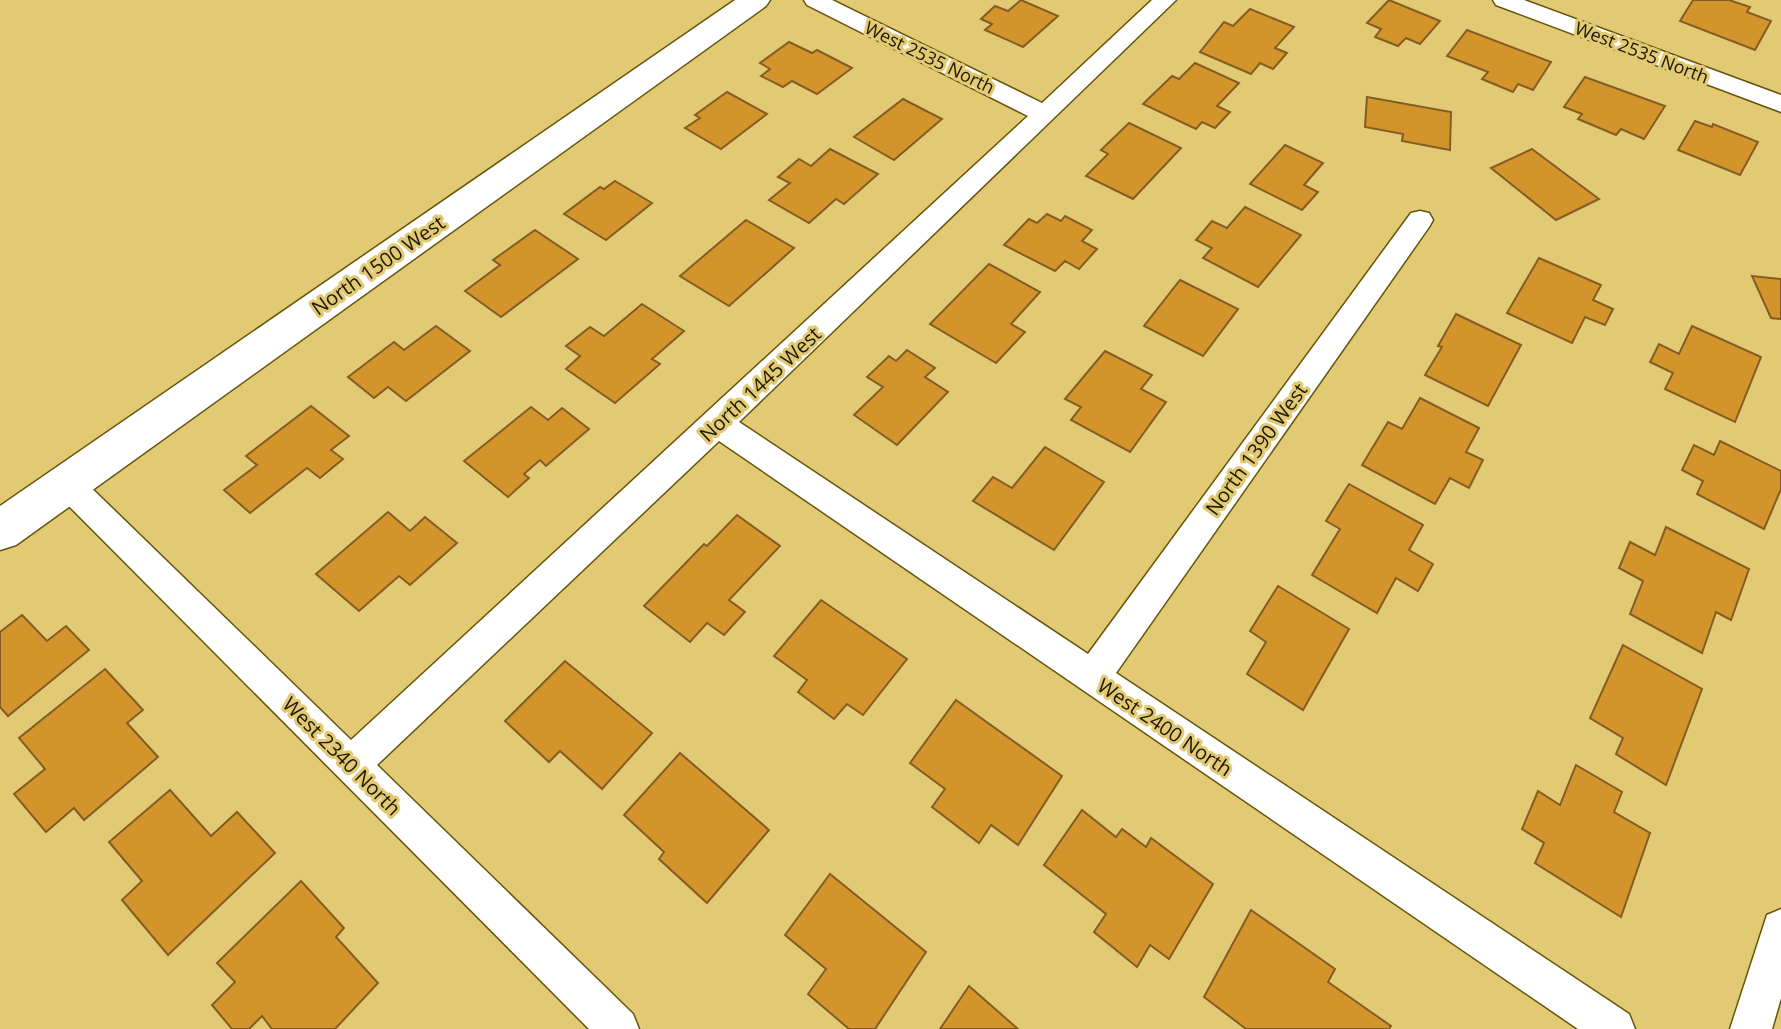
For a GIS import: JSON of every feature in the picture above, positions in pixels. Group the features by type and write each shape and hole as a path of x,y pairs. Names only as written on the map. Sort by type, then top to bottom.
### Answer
{"street":[{"name":"North 1500 West","path":"0,531 755,0"},
{"name":"West 2535 North","path":"815,0 1045,114"},
{"name":"North 1445 West","path":"351,765 1165,0"},
{"name":"West 2535 North","path":"1504,0 1781,104"},
{"name":"North 1390 West","path":"1092,678 1420,220"},
{"name":"West 2400 North","path":"717,423 1614,1029"},
{"name":"West 2340 North","path":"67,484 618,1029"},
{"path":"1751,1029 1781,929"}],"building":[{"path":"1021,0 1058,16 1023,47 985,30 992,24 981,19 995,6 1008,11"},
{"path":"1389,0 1440,21 1420,44 1406,38 1398,46 1375,37 1381,29 1367,23"},
{"path":"1693,0 1729,0 1750,7 1747,12 1771,21 1755,50 1680,21"},
{"path":"1250,9 1294,27 1275,48 1287,53 1273,69 1260,63 1251,74 1200,52 1224,22 1233,26"},
{"path":"1467,30 1551,62 1533,90 1518,84 1513,92 1482,79 1488,72 1447,56"},
{"path":"789,42 812,53 817,50 852,68 817,94 792,81 783,87 761,76 770,69 760,63"},
{"path":"1195,63 1239,83 1217,106 1230,112 1215,128 1202,122 1196,129 1143,104 1172,76 1179,79"},
{"path":"1585,77 1665,106 1644,139 1621,129 1616,135 1578,119 1582,114 1564,107"},
{"path":"727,92 767,114 721,149 685,128 700,118 695,115"},
{"path":"1367,97 1451,112 1450,150 1402,141 1403,134 1365,127"},
{"path":"903,99 942,119 894,160 854,137"},
{"path":"1695,121 1712,127 1713,124 1758,142 1740,175 1678,150"},
{"path":"1129,123 1181,148 1133,199 1086,176 1108,154 1101,150"},
{"path":"1285,145 1323,163 1304,185 1318,192 1302,210 1250,184"},
{"path":"830,149 878,174 844,204 836,199 809,223 769,200 790,183 778,177 799,159 811,166"},
{"path":"1532,149 1599,199 1556,220 1491,168"},
{"path":"615,181 652,203 606,240 564,214 600,187 604,189"},
{"path":"1245,207 1301,235 1258,287 1203,258 1212,248 1196,240 1212,221 1227,228"},
{"path":"1047,214 1061,221 1065,216 1092,230 1082,241 1097,249 1079,269 1065,261 1055,271 1004,245 1029,219 1037,223"},
{"path":"746,220 794,248 729,306 680,276"},
{"path":"535,230 578,259 501,317 465,291 500,265 493,260"},
{"path":"1539,258 1601,285 1593,300 1613,309 1605,325 1585,317 1572,343 1507,313"},
{"path":"989,264 1040,292 1011,324 1025,332 996,363 930,324"},
{"path":"1752,276 1781,279 1781,319 1771,318"},
{"path":"1180,280 1238,309 1203,356 1144,326"},
{"path":"642,304 684,331 652,359 660,364 615,403 566,369 580,356 566,346 590,327 604,336"},
{"path":"1456,314 1521,345 1488,406 1425,375 1442,347 1438,346"},
{"path":"436,326 470,351 406,401 388,387 374,398 348,377 394,342 404,350"},
{"path":"1692,326 1761,357 1735,422 1665,389 1673,373 1650,362 1659,344 1679,354"},
{"path":"907,350 935,368 925,377 948,392 897,445 854,415 883,387 867,377 889,356 896,361"},
{"path":"1105,351 1152,375 1141,389 1166,402 1130,452 1071,420 1081,407 1065,399"},
{"path":"1420,398 1479,428 1466,452 1483,460 1469,488 1450,478 1435,504 1362,465 1388,422 1402,429"},
{"path":"311,406 349,436 331,450 343,459 320,478 307,468 250,513 224,490 257,465 246,456"},
{"path":"531,407 548,420 562,408 589,429 546,466 540,460 524,474 529,478 508,497 464,461"},
{"path":"1720,441 1781,471 1781,489 1764,529 1697,494 1703,481 1682,470 1694,445 1714,455"},
{"path":"1045,447 1104,482 1054,550 973,501 993,477 1012,488"},
{"path":"1349,484 1423,525 1409,550 1433,564 1418,591 1396,578 1377,613 1312,575 1340,529 1326,521"},
{"path":"388,512 410,531 425,517 457,543 410,585 399,576 359,611 316,574"},
{"path":"737,515 780,546 729,600 745,612 724,635 707,623 690,642 644,606"},
{"path":"1666,527 1749,569 1731,620 1716,612 1702,653 1630,614 1643,581 1619,568 1630,542 1655,555"},
{"path":"1278,586 1349,629 1303,710 1247,674 1266,642 1250,631"},
{"path":"821,600 907,659 863,715 847,704 834,719 798,692 807,680 774,656"},
{"path":"22,615 47,641 66,626 89,650 8,716 0,707 0,632"},
{"path":"1623,645 1702,689 1666,785 1616,754 1623,738 1590,718"},
{"path":"565,661 652,733 602,789 560,751 549,762 505,721"},
{"path":"105,669 143,710 127,723 158,757 84,820 74,808 46,832 14,794 45,769 19,738"},
{"path":"956,700 1062,776 1018,845 991,825 979,843 932,807 945,789 910,763"},
{"path":"680,753 769,830 707,903 659,859 664,852 624,815"},
{"path":"1576,765 1622,792 1614,812 1650,833 1621,917 1535,863 1544,843 1522,829 1538,791 1560,805"},
{"path":"170,790 211,836 237,812 275,853 168,955 122,900 142,881 109,842"},
{"path":"1082,810 1116,837 1122,829 1146,847 1151,838 1213,884 1169,959 1150,945 1137,967 1094,932 1106,914 1044,865"},
{"path":"830,874 926,952 875,1029 849,1029 808,994 826,969 785,935"},
{"path":"301,881 344,928 336,937 378,983 335,1029 272,1029 262,1016 249,1029 232,1029 212,1005 235,982 217,963"},
{"path":"1251,910 1335,969 1328,982 1391,1026 1389,1029 1246,1029 1204,997"},
{"path":"969,986 1018,1029 940,1029"}]}
